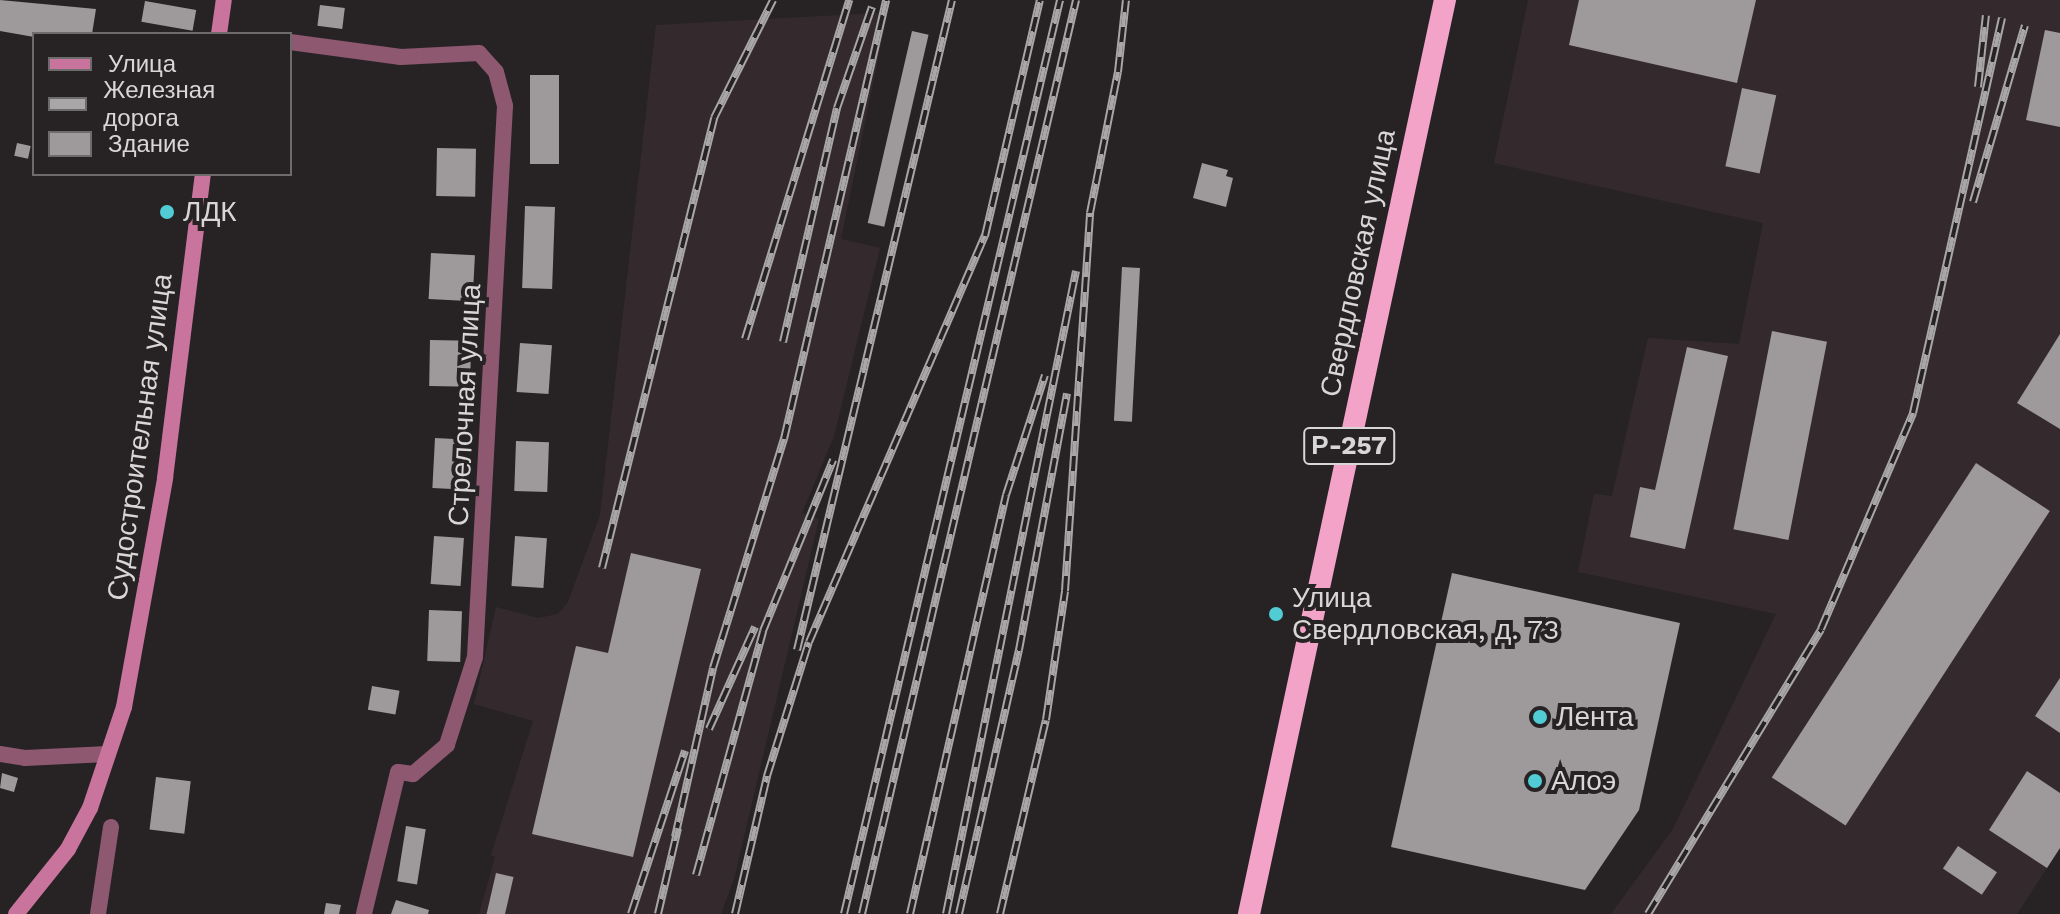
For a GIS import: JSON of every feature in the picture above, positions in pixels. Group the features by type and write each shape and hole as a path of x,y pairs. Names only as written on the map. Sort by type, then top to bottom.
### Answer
{"highway":[{"name":"Свердловская улица","path":"1249,914 1445,0"}],"main road":[{"path":"224,0 225,32"},
{"name":"Судостроительная улица","path":"16,914 68,849 124,707 165,478 203,176"}],"street":[{"name":"Стрелочная улица","path":"292,42 401,57 479,53 496,72 505,106 475,657 447,745 413,774 398,772 364,914"},
{"path":"0,754 25,758 108,754"},
{"path":"98,914 111,827"}],"shaded area":[{"path":"1528,0 2060,0 2060,848 2017,914 1611,914 1673,829 1776,614 1578,572 1594,494 1612,496 1648,338 1739,344 1763,223 1494,163"},
{"path":"887,15 841,239 880,248 834,436 802,513 819,519 734,879 721,914 479,914 495,857 491,855 533,721 474,704 496,607 538,618 558,614 568,602 600,515 656,25"}],"building":[{"path":"0,0 96,9 92,32 32,32 32,37 0,31"},
{"path":"1579,0 1756,0 1737,83 1569,45"},
{"path":"145,1 196,10 193,31 141,22"},
{"path":"320,5 345,8 342,29 317,26"},
{"path":"2045,30 2060,33 2060,127 2026,120"},
{"path":"912,31 929,35 884,227 868,223"},
{"path":"530,75 559,75 559,164 530,164"},
{"path":"1742,88 1776,95 1760,174 1725,166"},
{"path":"17,143 31,146 28,159 14,156"},
{"path":"437,148 476,149 475,197 436,196"},
{"path":"1202,163 1228,170 1226,176 1233,178 1226,207 1193,198"},
{"path":"525,206 555,207 552,289 522,288"},
{"path":"431,253 475,255 473,301 429,299"},
{"path":"1122,267 1140,268 1132,422 1114,421"},
{"path":"1772,331 1827,342 1788,540 1733,529"},
{"path":"2060,334 2060,429 2017,403"},
{"path":"430,340 471,341 470,387 429,386"},
{"path":"520,343 552,345 549,394 517,392"},
{"path":"1687,347 1728,356 1685,549 1630,537 1640,487 1655,490"},
{"path":"435,438 469,440 466,490 432,488"},
{"path":"516,441 549,442 547,492 514,491"},
{"path":"1976,463 2050,511 1846,825 1772,778"},
{"path":"434,536 464,538 461,586 431,584"},
{"path":"515,536 547,538 543,588 512,586"},
{"path":"631,553 701,569 633,857 532,834 576,646 608,653"},
{"name":"Лента","path":"1452,573 1680,623 1639,810 1585,890 1391,847"},
{"path":"429,610 462,611 460,662 427,661"},
{"path":"2060,678 2060,733 2035,716"},
{"path":"372,686 400,691 395,714 368,710"},
{"path":"2027,771 2060,793 2060,848 2047,868 1989,830"},
{"path":"2,773 18,778 14,792 0,788"},
{"path":"156,777 191,781 184,834 150,830"},
{"path":"406,826 426,829 417,884 397,881"},
{"path":"1958,846 1997,872 1982,895 1943,868"},
{"path":"496,873 514,877 505,914 487,914"},
{"path":"396,900 429,910 428,914 391,914"},
{"path":"326,903 341,905 339,914 324,914"}],"railway":[{"path":"602,568 714,118 773,0"},
{"path":"745,339 849,0"},
{"path":"675,837 713,668 784,439 886,0"},
{"path":"797,650 952,0"},
{"path":"735,914 767,776 809,642 985,236 1040,0"},
{"path":"844,914 1060,0"},
{"path":"862,914 1076,0"},
{"path":"1000,914 1046,720 1065,591 1090,213 1118,72 1126,0"},
{"path":"783,342 837,108 872,7"},
{"path":"1978,87 1986,15"},
{"path":"1648,914 1821,629 1913,413 2002,18"},
{"path":"1973,202 2025,25"},
{"path":"946,914 1076,271"},
{"path":"910,914 1006,495 1045,375"},
{"path":"959,914 1019,650 1067,393"},
{"path":"696,875 763,631 833,460"},
{"path":"709,729 755,627"},
{"path":"631,914 685,751"},
{"path":"658,914 678,828"}],"place":[{"name":"ЛДК","path":"167,212"},
{"name":"Улица Свердловская, д. 73","path":"1276,614"},
{"name":"Лента","path":"1540,717"},
{"name":"Алоэ","path":"1535,781"}]}
